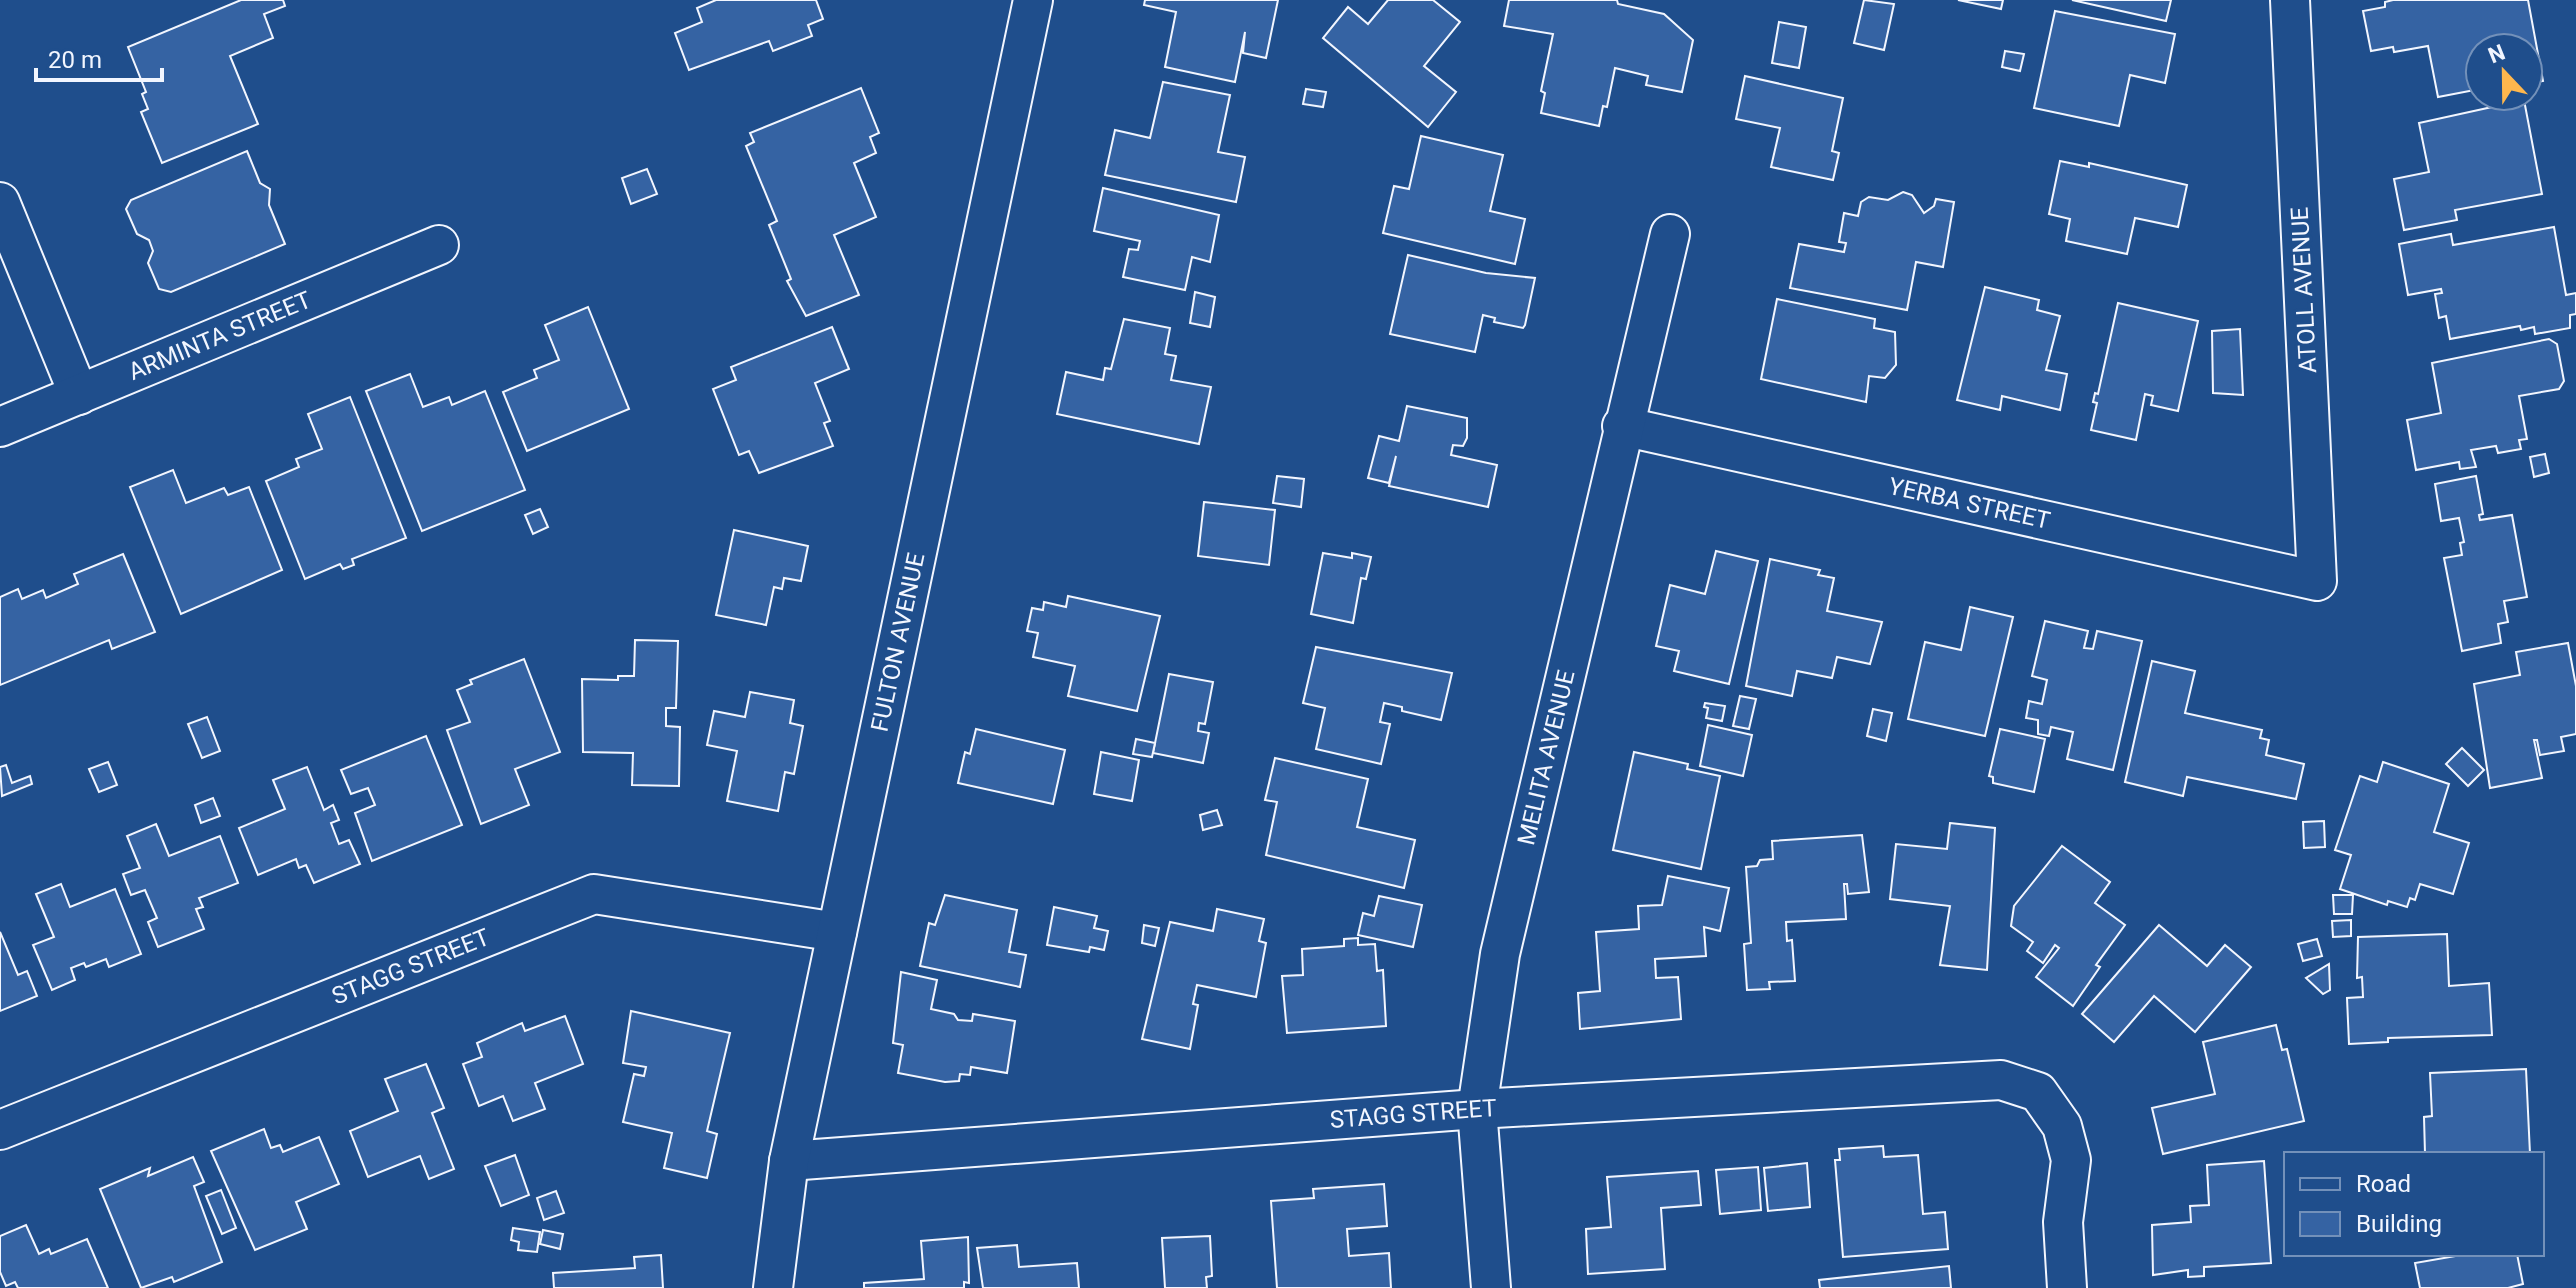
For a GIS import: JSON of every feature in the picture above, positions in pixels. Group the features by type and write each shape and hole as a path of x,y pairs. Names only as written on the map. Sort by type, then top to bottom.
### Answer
{"street":[{"name":"FULTON AVENUE","path":"773,1288 789,1161 1033,0"},
{"name":"ATOLL AVENUE","path":"2290,0 2317,581"},
{"path":"0,202 79,395"},
{"name":"MELITA AVENUE","path":"1491,1288 1477,1109 1500,954 1622,426 1670,234"},
{"name":"ARMINTA STREET","path":"0,427 439,245"},
{"name":"YERBA STREET","path":"1622,426 2317,581"},
{"name":"STAGG STREET","path":"0,1130 594,894 837,932"},
{"name":"STAGG STREET","path":"789,1161 1477,1109 2001,1080 2038,1092 2062,1126 2071,1160 2063,1222 2067,1288"}],"building":[{"path":"241,0 283,0 285,6 264,14 273,38 230,56 258,124 162,163 141,112 148,109 142,94 146,92 128,47"},
{"path":"716,0 816,0 823,19 808,25 812,36 773,51 769,41 689,70 675,33 702,22 697,8"},
{"path":"1145,0 1278,0 1266,58 1243,53 1245,32 1235,82 1165,67 1176,12 1144,5"},
{"path":"1388,0 1433,0 1460,22 1424,66 1456,92 1428,127 1323,38 1348,7 1368,24"},
{"path":"1509,0 1617,0 1618,4 1664,14 1693,40 1682,92 1646,85 1648,76 1615,68 1607,107 1603,106 1599,126 1541,113 1545,93 1541,91 1553,34 1504,26"},
{"path":"1864,0 1894,4 1884,50 1854,43"},
{"path":"1958,0 2003,0 2001,9"},
{"path":"2072,0 2171,0 2166,21"},
{"path":"2528,0 2534,32 2464,32 2464,92 2438,97 2428,46 2394,52 2393,47 2371,51 2363,11 2385,7 2385,2"},
{"path":"2055,11 2175,34 2165,83 2130,75 2119,126 2034,108"},
{"path":"1779,22 1806,27 1799,68 1772,63"},
{"path":"2005,51 2024,54 2020,71 2002,67"},
{"path":"1745,76 1843,98 1832,151 1839,153 1833,180 1771,167 1780,128 1736,119"},
{"path":"1163,82 1230,95 1218,152 1245,157 1236,202 1105,175 1115,130 1150,138"},
{"path":"861,88 879,133 870,137 876,153 854,163 876,217 834,235 859,295 806,316 787,281 791,279 769,225 777,221 746,146 754,142 750,133"},
{"path":"1306,89 1326,92 1323,107 1303,104"},
{"path":"2469,112 2526,112 2542,194 2455,210 2457,220 2404,230 2394,179 2429,172 2419,123"},
{"path":"1421,136 1503,155 1490,211 1525,219 1515,264 1383,233 1394,186 1409,189"},
{"path":"247,151 260,183 270,189 269,205 285,244 171,292 159,289 148,263 153,251 149,240 137,234 126,209 131,200"},
{"path":"2060,161 2089,167 2089,163 2187,185 2178,227 2135,218 2127,254 2066,241 2070,219 2049,214"},
{"path":"647,169 657,194 631,204 622,178"},
{"path":"1103,188 1219,215 1210,262 1192,257 1185,290 1123,277 1129,249 1138,250 1140,241 1094,231"},
{"path":"1903,192 1912,195 1924,213 1934,206 1936,199 1954,202 1943,267 1916,262 1907,310 1790,288 1799,244 1844,252 1846,243 1839,242 1844,213 1858,216 1861,202 1869,197 1888,200"},
{"path":"2554,227 2566,295 2576,293 2576,314 2570,315 2570,328 2535,334 2534,327 2521,330 2520,326 2450,339 2446,316 2439,318 2435,294 2442,293 2441,289 2408,295 2399,244 2451,234 2453,245"},
{"path":"1408,255 1486,273 1535,278 1525,325 1523,328 1494,322 1495,318 1483,315 1475,352 1390,334"},
{"path":"1985,287 2039,300 2037,310 2060,316 2046,370 2067,374 2060,410 2002,396 2000,410 1957,400"},
{"path":"1195,292 1215,297 1210,327 1190,323"},
{"path":"1777,299 1875,319 1874,328 1895,332 1896,365 1885,378 1869,376 1866,402 1761,379"},
{"path":"2118,303 2198,321 2178,411 2151,405 2153,396 2145,394 2136,440 2091,430 2097,403 2093,402 2095,393 2098,394"},
{"path":"588,307 629,409 527,451 503,392 537,378 534,370 559,360 545,325"},
{"path":"1124,319 1170,328 1165,354 1176,356 1171,380 1211,387 1199,444 1057,414 1066,372 1103,380 1105,368 1111,369"},
{"path":"832,327 849,369 815,383 830,421 824,423 833,446 759,473 749,451 739,455 713,389 736,380 731,367"},
{"path":"2240,329 2243,395 2213,393 2212,331"},
{"path":"2549,339 2557,344 2564,381 2559,389 2519,396 2527,439 2519,440 2521,449 2498,453 2496,446 2471,450 2476,467 2460,469 2459,462 2416,470 2407,420 2441,413 2432,363"},
{"path":"410,374 423,407 449,397 452,405 485,391 525,490 422,531 366,391"},
{"path":"350,397 406,538 352,559 354,565 343,569 340,564 305,579 266,481 299,467 296,459 322,449 308,414"},
{"path":"1407,406 1467,418 1467,438 1463,446 1453,445 1451,455 1497,465 1488,507 1389,486 1396,456 1389,483 1368,478 1379,436 1399,441"},
{"path":"2545,454 2549,473 2534,477 2530,457"},
{"path":"173,470 186,503 224,488 228,495 249,487 282,570 181,614 130,487"},
{"path":"1277,476 1304,479 1301,507 1273,503"},
{"path":"2476,476 2483,514 2479,515 2480,520 2512,515 2527,597 2504,601 2508,622 2498,624 2501,643 2462,651 2444,558 2462,555 2460,543 2464,542 2459,518 2441,521 2435,484"},
{"path":"1204,502 1275,510 1269,565 1198,556"},
{"path":"540,509 548,527 533,534 525,515"},
{"path":"734,530 808,546 801,581 784,578 782,589 774,587 766,625 716,615"},
{"path":"1716,551 1758,561 1729,684 1674,671 1679,651 1656,646 1670,585 1705,594"},
{"path":"1323,553 1352,558 1352,553 1371,557 1366,579 1361,578 1353,623 1311,614"},
{"path":"123,554 155,632 112,649 109,640 0,685 0,597 18,589 22,599 43,590 46,598 78,584 74,574"},
{"path":"1770,559 1820,570 1818,575 1834,578 1827,611 1882,622 1870,664 1837,657 1832,678 1797,671 1792,696 1746,686"},
{"path":"1068,596 1160,616 1137,711 1068,696 1075,666 1033,657 1038,633 1027,631 1032,608 1043,610 1044,602 1066,607"},
{"path":"1970,607 2013,617 1985,736 1908,719 1925,642 1961,650"},
{"path":"2045,621 2088,631 2084,648 2093,649 2097,631 2142,641 2113,770 2067,759 2073,732 2051,727 2049,736 2038,734 2038,720 2026,718 2029,701 2042,704 2047,680 2032,676"},
{"path":"635,640 678,641 676,708 666,708 666,726 680,727 679,786 632,785 633,753 583,752 582,679 618,680 618,676 634,676"},
{"path":"2568,643 2576,686 2576,734 2561,737 2564,751 2540,755 2537,740 2534,740 2542,778 2490,788 2474,684 2520,675 2516,652"},
{"path":"1316,647 1452,673 1441,720 1402,711 1402,707 1384,703 1380,722 1390,724 1381,764 1316,749 1325,708 1303,703"},
{"path":"524,659 560,752 515,769 529,805 481,824 447,730 470,722 457,690 472,684 470,680"},
{"path":"2152,661 2195,671 2185,713 2262,730 2260,738 2269,740 2266,755 2304,764 2296,799 2187,777 2183,796 2125,782"},
{"path":"1169,674 1213,682 1205,724 1199,723 1198,731 1209,733 1203,763 1153,753"},
{"path":"750,692 794,700 790,723 803,726 794,774 785,772 778,811 727,801 737,751 707,745 714,711 745,717"},
{"path":"1740,696 1756,699 1749,729 1733,726"},
{"path":"1705,703 1725,706 1722,721 1706,718 1708,708 1704,707"},
{"path":"1873,709 1892,713 1886,741 1867,736"},
{"path":"207,717 220,751 202,758 188,724"},
{"path":"1708,725 1752,735 1743,776 1700,766"},
{"path":"976,729 1065,750 1053,804 958,783 965,752 970,754"},
{"path":"2000,729 2045,739 2034,792 1993,783 1993,777 1989,776"},
{"path":"426,736 462,825 372,861 355,813 375,805 368,788 351,794 341,770"},
{"path":"1136,739 1155,743 1152,757 1133,754"},
{"path":"2462,748 2484,770 2468,786 2446,764"},
{"path":"1101,752 1139,760 1132,801 1094,794"},
{"path":"1634,752 1688,764 1687,769 1720,776 1701,869 1613,850"},
{"path":"1275,758 1368,779 1357,827 1415,840 1404,888 1266,855 1277,802 1265,800"},
{"path":"108,762 117,785 99,792 89,769"},
{"path":"2383,762 2449,784 2434,832 2469,843 2453,894 2420,884 2415,900 2410,898 2407,907 2388,901 2387,905 2340,889 2351,855 2335,850 2360,776 2377,782"},
{"path":"6,765 12,783 30,776 32,784 2,796 0,767"},
{"path":"307,767 324,810 333,805 339,820 331,823 339,844 349,840 360,864 314,883 306,865 299,868 296,859 258,875 239,828 285,809 273,780"},
{"path":"213,798 220,816 201,823 195,805"},
{"path":"1217,810 1222,825 1203,830 1200,815"},
{"path":"2324,821 2325,847 2304,848 2303,822"},
{"path":"1950,823 1995,828 1987,970 1940,965 1950,906 1890,899 1896,844 1947,849"},
{"path":"156,824 169,856 220,836 238,883 199,898 203,907 196,909 204,929 158,947 148,922 157,918 145,890 131,895 123,874 140,868 127,836"},
{"path":"1862,835 1869,892 1848,894 1847,884 1844,884 1846,919 1786,922 1787,941 1792,940 1795,981 1769,982 1770,989 1747,990 1744,944 1751,943 1746,867 1757,866 1760,860 1773,859 1772,841"},
{"path":"2062,846 2110,882 2095,903 2125,925 2096,965 2100,967 2073,1006 2036,977 2059,948 2055,945 2043,963 2027,951 2033,942 2011,926 2014,906"},
{"path":"1668,876 1729,888 1720,931 1704,927 1706,956 1655,959 1656,978 1678,977 1681,1019 1580,1029 1578,993 1600,991 1596,932 1639,929 1638,906 1662,905"},
{"path":"61,884 70,907 115,889 141,954 109,967 106,959 86,967 84,963 71,968 75,980 52,990 33,945 54,937 36,894"},
{"path":"945,895 1017,910 1009,952 1026,955 1020,987 920,966 929,923 935,925"},
{"path":"2333,895 2353,895 2352,914 2334,914"},
{"path":"1379,896 1422,905 1413,947 1358,935 1363,913 1374,916"},
{"path":"1054,907 1097,916 1094,928 1108,931 1104,950 1090,947 1089,952 1047,945"},
{"path":"1217,909 1264,919 1259,941 1266,943 1256,997 1197,985 1193,1004 1198,1005 1190,1049 1142,1039 1170,922 1213,931"},
{"path":"2351,920 2351,936 2333,937 2332,921"},
{"path":"1144,925 1159,928 1155,946 1142,943"},
{"path":"2159,925 2207,966 2225,945 2251,967 2195,1032 2154,996 2114,1042 2082,1014"},
{"path":"0,932 18,975 27,971 37,996 0,1011"},
{"path":"2447,934 2449,986 2489,983 2492,1035 2388,1038 2388,1042 2349,1044 2347,998 2363,997 2362,977 2357,978 2358,937"},
{"path":"1358,938 1358,945 1375,944 1377,971 1383,970 1386,1026 1287,1033 1282,976 1303,975 1302,949 1344,946 1344,939"},
{"path":"2317,939 2322,956 2303,961 2298,944"},
{"path":"2329,964 2330,990 2323,994 2306,978"},
{"path":"901,972 937,980 931,1009 954,1014 958,1020 972,1021 973,1014 1015,1021 1007,1073 971,1067 970,1075 960,1074 959,1081 945,1082 898,1073 903,1045 893,1043"},
{"path":"631,1011 730,1033 707,1131 717,1134 707,1178 664,1168 672,1133 623,1122 634,1074 644,1076 646,1067 623,1063"},
{"path":"565,1016 583,1064 535,1083 545,1109 513,1121 503,1096 479,1106 463,1064 482,1057 477,1043 522,1023 525,1031"},
{"path":"2276,1025 2282,1050 2287,1049 2304,1121 2163,1154 2152,1108 2215,1094 2203,1042"},
{"path":"426,1064 444,1108 432,1113 454,1169 429,1179 420,1156 368,1177 350,1131 398,1111 385,1079"},
{"path":"2526,1069 2530,1152 2425,1152 2424,1117 2432,1116 2430,1073"},
{"path":"264,1129 271,1148 280,1145 283,1152 319,1137 339,1184 296,1202 307,1229 255,1250 211,1151"},
{"path":"1883,1146 1884,1157 1918,1155 1923,1214 1945,1212 1948,1249 1843,1257 1835,1160 1840,1160 1839,1149"},
{"path":"515,1155 529,1195 501,1206 485,1166"},
{"path":"193,1157 204,1182 194,1186 222,1262 174,1282 172,1277 141,1288 100,1189 150,1168 148,1176"},
{"path":"2264,1161 2271,1263 2204,1267 2204,1276 2188,1277 2188,1270 2153,1275 2152,1225 2191,1222 2190,1206 2209,1205 2207,1165"},
{"path":"1807,1163 1810,1207 1768,1211 1764,1168"},
{"path":"1758,1167 1761,1210 1720,1214 1716,1170"},
{"path":"1698,1171 1701,1205 1661,1208 1665,1269 1588,1274 1586,1229 1611,1227 1607,1177"},
{"path":"1384,1184 1387,1226 1347,1229 1349,1256 1389,1253 1391,1288 1277,1288 1271,1201 1314,1198 1313,1189"},
{"path":"221,1190 236,1228 222,1234 206,1196"},
{"path":"556,1191 564,1213 544,1220 537,1198"},
{"path":"26,1225 39,1254 49,1249 51,1254 87,1239 108,1288 18,1288 15,1282 6,1286 0,1272 0,1236"},
{"path":"513,1228 540,1232 537,1252 518,1250 519,1242 511,1240"},
{"path":"543,1230 563,1234 560,1249 540,1244"},
{"path":"1210,1236 1212,1276 1206,1277 1207,1288 1165,1288 1162,1238"},
{"path":"968,1237 969,1283 964,1282 964,1288 864,1288 864,1283 924,1279 921,1241"},
{"path":"1017,1245 1019,1267 1077,1263 1079,1288 983,1288 977,1248"},
{"path":"661,1255 663,1288 554,1288 553,1273 635,1268 634,1257"},
{"path":"2455,1256 2517,1256 2523,1284 2508,1288 2420,1288 2415,1263"},
{"path":"1949,1266 1951,1288 1820,1288 1819,1280"}]}
